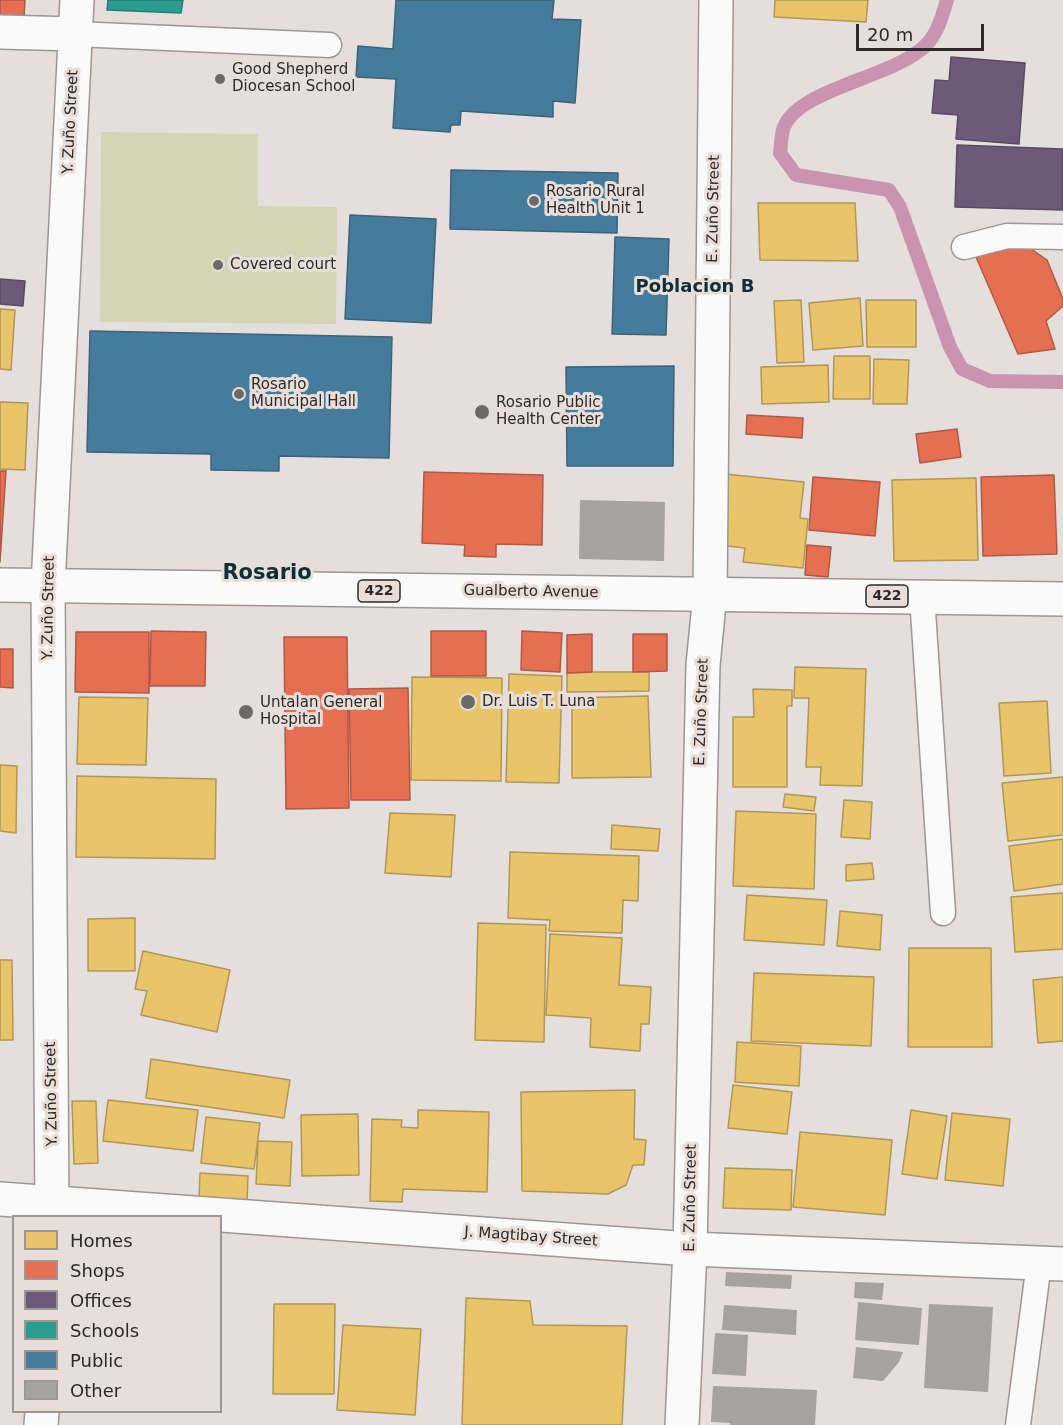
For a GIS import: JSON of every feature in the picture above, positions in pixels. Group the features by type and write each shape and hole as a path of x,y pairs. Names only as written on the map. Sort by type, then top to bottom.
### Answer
{"street":[{"name":"Y. Zuño Street","path":"53,1209 48,586 77,0"},
{"name":"E. Zuño Street","path":"682,1425 690,1249 703,665 711,594 716,0"},
{"path":"0,32 75,34"},
{"name":"Gualberto Avenue","path":"0,585 1063,599"},
{"name":"J. Magtibay Street","path":"0,1199 53,1209 149,1215"},
{"name":"J. Magtibay Street","path":"222,1220 690,1249 1051,1263"}],"lane":[{"path":"75,34 329,45"},
{"path":"964,248 1007,236 1063,237"},
{"path":"922,596 943,913"},
{"path":"1018,1425 1051,1263"}],"green space":[{"name":"Covered court","path":"101,132 258,134 258,206 337,207 336,324 100,322"}],"building: Homes":[{"path":"775,0 868,0 866,22 774,17"},
{"path":"758,203 855,203 858,261 760,260"},
{"path":"860,298 863,346 813,350 809,303"},
{"path":"801,300 804,362 777,363 774,301"},
{"path":"866,300 916,300 916,347 867,347"},
{"path":"0,309 15,310 11,370 0,369"},
{"path":"834,356 870,356 870,399 833,399"},
{"path":"874,359 909,360 907,404 873,404"},
{"path":"828,365 829,402 762,404 761,367"},
{"path":"0,402 28,403 25,470 0,469"},
{"path":"725,474 804,482 800,518 808,519 803,568 743,562 745,548 718,545"},
{"path":"976,478 978,560 894,561 892,480"},
{"path":"795,667 866,669 862,786 820,785 821,767 806,767 809,698 794,698"},
{"path":"649,672 649,691 567,692 567,673"},
{"path":"509,674 562,676 559,783 506,782"},
{"path":"412,677 502,678 501,781 411,780"},
{"path":"753,689 792,690 792,706 787,706 787,787 733,787 733,717 754,717"},
{"path":"648,696 651,777 572,778 572,698"},
{"path":"79,697 148,698 146,765 77,764"},
{"path":"1047,701 1051,773 1004,776 999,703"},
{"path":"0,765 17,766 16,833 0,831"},
{"path":"77,776 216,779 215,859 76,857"},
{"path":"1063,777 1063,835 1008,841 1002,783"},
{"path":"785,794 816,797 814,811 783,807"},
{"path":"844,800 872,802 870,839 841,837"},
{"path":"736,811 816,814 814,889 733,886"},
{"path":"390,813 455,815 451,877 385,873"},
{"path":"612,825 660,829 658,851 611,849"},
{"path":"1063,839 1063,884 1014,891 1009,846"},
{"path":"510,852 639,856 638,901 623,900 622,933 549,931 550,920 508,918"},
{"path":"872,863 874,879 846,881 846,865"},
{"path":"1063,893 1063,949 1015,952 1011,897"},
{"path":"747,895 827,900 824,945 744,940"},
{"path":"840,911 882,915 880,950 837,946"},
{"path":"135,918 135,971 88,971 88,919"},
{"path":"478,923 546,925 544,1042 475,1040"},
{"path":"550,934 622,938 619,985 651,987 649,1024 641,1024 640,1051 590,1047 591,1018 546,1015"},
{"path":"909,948 991,948 992,1047 908,1047"},
{"path":"143,951 230,970 217,1032 141,1015 147,991 135,989"},
{"path":"0,960 12,960 13,1040 0,1040"},
{"path":"754,973 874,977 871,1046 751,1041"},
{"path":"1063,977 1063,1041 1038,1043 1033,980"},
{"path":"737,1042 801,1046 799,1086 735,1082"},
{"path":"151,1059 290,1080 284,1118 146,1098"},
{"path":"733,1085 792,1092 787,1134 728,1128"},
{"path":"635,1090 634,1139 646,1140 644,1165 633,1165 626,1185 608,1194 522,1191 521,1092"},
{"path":"108,1100 198,1110 193,1151 103,1141"},
{"path":"72,1101 96,1101 98,1163 74,1164"},
{"path":"418,1110 489,1112 487,1192 403,1189 402,1202 370,1201 372,1119 402,1120 401,1127 418,1128"},
{"path":"911,1110 947,1116 937,1179 902,1174"},
{"path":"952,1113 1010,1119 1003,1186 945,1180"},
{"path":"358,1114 359,1175 302,1176 301,1115"},
{"path":"206,1117 260,1123 254,1169 201,1163"},
{"path":"800,1132 892,1140 885,1215 793,1207"},
{"path":"258,1141 292,1142 290,1186 256,1184"},
{"path":"725,1168 792,1170 791,1210 723,1208"},
{"path":"200,1173 248,1176 247,1202 199,1199"},
{"path":"466,1298 530,1301 533,1325 627,1326 622,1425 462,1425"},
{"path":"274,1304 335,1304 334,1394 273,1394"},
{"path":"343,1325 421,1329 415,1415 337,1410"}],"building: Shops":[{"path":"0,0 25,0 24,18 0,16"},
{"path":"1017,239 1047,260 1063,299 1063,306 1046,321 1055,349 1018,354 976,257"},
{"path":"747,415 803,418 802,438 746,434"},
{"path":"957,429 961,457 920,463 916,434"},
{"path":"0,471 6,471 0,562"},
{"path":"424,472 543,475 542,545 496,544 496,557 464,556 465,545 422,543"},
{"path":"1054,475 1057,554 983,556 981,477"},
{"path":"813,477 880,482 875,536 809,530"},
{"path":"807,545 831,547 828,577 805,575"},
{"path":"151,631 206,632 205,686 150,686"},
{"path":"431,631 486,631 486,676 431,676"},
{"path":"522,631 562,633 560,672 521,670"},
{"path":"76,632 149,632 149,693 75,692"},
{"path":"592,634 592,672 567,673 567,635"},
{"path":"633,634 667,634 667,671 633,672"},
{"path":"284,637 347,637 349,808 286,809"},
{"path":"0,649 13,649 13,688 0,687"},
{"path":"408,688 410,800 351,800 349,689"}],"building: Offices":[{"path":"951,57 1025,63 1019,144 956,139 958,115 932,113 935,80 949,81"},
{"path":"957,145 1063,149 1063,210 955,207"},
{"path":"0,279 25,281 23,306 0,304"}],"building: Schools":[{"path":"108,0 183,0 181,13 107,10"}],"building: Public":[{"path":"396,0 554,0 552,19 581,20 575,103 553,101 553,117 461,111 460,125 451,125 450,132 393,128 396,79 356,77 358,46 393,49"},
{"name":"Rosario Rural Health Unit 1","path":"451,170 618,173 617,233 450,229"},
{"path":"350,215 436,219 431,323 345,319"},
{"path":"615,237 669,239 666,335 612,334"},
{"name":"Rosario Municipal Hall","path":"90,331 392,337 389,458 279,456 279,471 211,470 211,454 87,452"},
{"path":"674,366 673,466 567,466 566,367"}],"building: Other":[{"path":"580,500 665,502 664,561 579,559"},
{"path":"726,1272 792,1275 791,1289 725,1286"},
{"path":"855,1282 884,1283 882,1300 854,1298"},
{"path":"858,1302 922,1308 919,1345 855,1340"},
{"path":"929,1304 993,1307 988,1392 924,1388"},
{"path":"724,1305 797,1310 796,1335 722,1330"},
{"path":"715,1333 748,1335 746,1376 712,1374"},
{"path":"856,1347 903,1352 899,1362 883,1381 853,1378"},
{"path":"713,1386 817,1390 815,1425 730,1425 730,1423 711,1422"}],"waterway":[{"path":"947,0 934,35 926,45 892,66 805,104 791,116 783,130 780,153 796,175 889,190 900,207 950,347 962,369 990,381 1063,382"}],"place":[{"name":"Good Shepherd Diocesan School","path":"220,79"},
{"name":"Rosario Rural Health Unit 1","path":"534,201"},
{"name":"Covered court","path":"218,265"},
{"name":"Rosario Municipal Hall","path":"239,394"},
{"name":"Rosario Public Health Center","path":"482,412"},
{"name":"Dr. Luis T. Luna","path":"468,702"},
{"name":"Untalan General Hospital","path":"246,712"}],"district":[{"name":"Poblacion B","path":"695,287"},
{"name":"Rosario","path":"267,574"}]}
